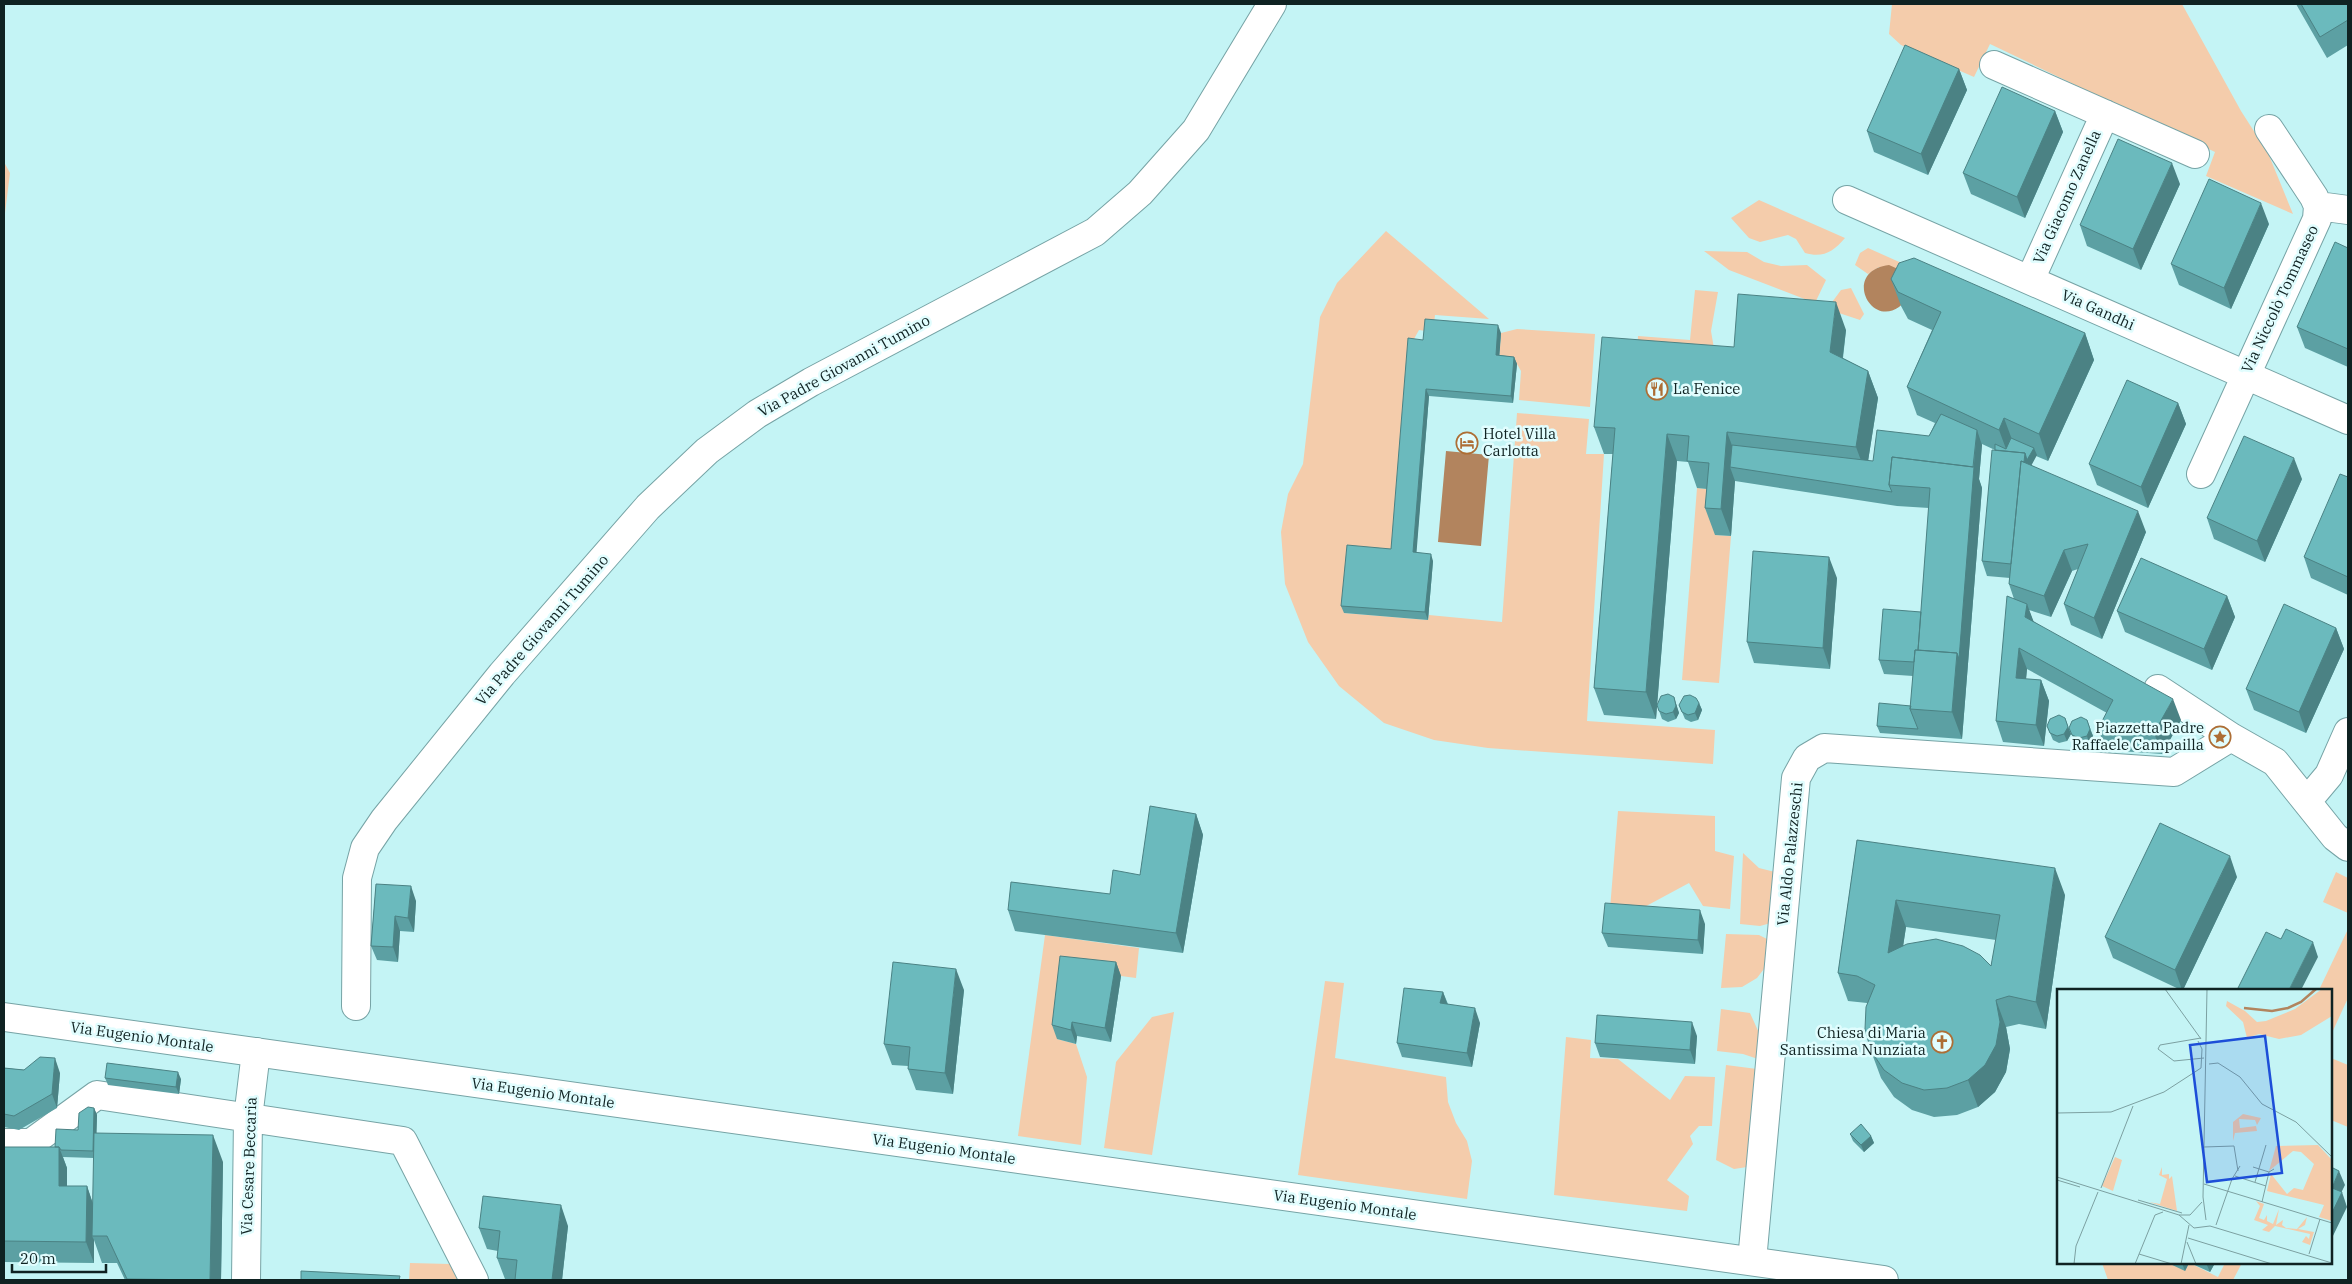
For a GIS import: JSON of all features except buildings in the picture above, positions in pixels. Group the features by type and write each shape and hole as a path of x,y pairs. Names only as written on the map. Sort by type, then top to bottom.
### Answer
{"street":[{"name":"Via Padre Giovanni Tumino","path":"356,1006 357,878 365,848 384,820 502,674 648,506 707,451 757,414 811,382 1095,232 1140,193 1196,130 1272,4"},
{"path":"1994,65 2195,154"},
{"name":"Via Giacomo Zanella","path":"2030,280 2105,114"},
{"name":"Via Niccolò Tommaseo","path":"2200,474 2317,219 2318,206 2269,129"},
{"name":"Via Gandhi","path":"1848,200 2348,420"},
{"path":"2318,206 2348,210"},
{"path":"2158,689 2231,738 2276,762 2336,837 2348,847"},
{"path":"2308,800 2330,775 2348,732"},
{"name":"Via Aldo Palazzeschi","path":"1752,1261 1796,778 1807,758 1824,748 2174,772 2231,738"},
{"name":"Via Eugenio Montale","path":"4,1018 1884,1280"},
{"name":"Via Cesare Beccaria","path":"246,1280 248,1118 256,1052"},
{"path":"4,1144 31,1143 97,1095 403,1141 474,1280"}],"shaded area":[{"path":"1892,4 2182,4 2241,111 2268,153 2293,214 2206,176 2215,152 1990,44 1974,77 1901,45 1889,34"},
{"path":"4,162 10,173 4,221"},
{"path":"1759,200 1845,238 1832,250 1817,255 1805,253 1796,239 1788,235 1760,242 1749,238 1731,218"},
{"path":"1386,231 1489,319 1435,315 1433,332 1419,330 1410,346 1393,556 1344,613 1428,620 1429,615 1502,622 1517,413 1589,419 1586,454 1604,454 1587,721 1715,730 1713,764 1488,748 1434,740 1384,723 1339,686 1308,642 1285,584 1281,532 1288,494 1303,464 1320,317 1337,283"},
{"path":"1868,248 2020,316 1879,267 1868,274 1855,265 1860,253"},
{"path":"1704,251 1747,252 1764,262 1781,266 1807,265 1826,280 1815,303 1729,270"},
{"path":"1889,265 1898,269 1909,290 1901,306 1888,311 1879,310 1871,305 1866,296 1864,286 1867,277 1875,269"},
{"path":"1851,288 1864,314 1860,320 1827,309 1841,290"},
{"path":"1695,290 1718,292 1711,331 1718,372 1637,355 1638,336 1690,340"},
{"path":"1517,329 1595,334 1590,407 1519,400 1521,371 1517,364 1499,362 1501,333"},
{"path":"1446,451 1489,455 1481,546 1438,542"},
{"path":"1697,488 1719,490 1715,535 1731,536 1719,683 1682,680"},
{"path":"1618,811 1715,816 1715,851 1734,856 1730,909 1703,906 1689,883 1637,911 1610,909"},
{"path":"1743,853 1759,868 1775,872 1771,923 1760,926 1740,924"},
{"path":"2336,872 2348,878 2348,913 2323,902"},
{"path":"2348,929 2348,998 2332,1033 2332,989 2319,989"},
{"path":"1726,934 1759,935 1769,940 1767,965 1757,978 1742,987 1721,988"},
{"path":"1045,935 1139,948 1136,978 1121,976 1057,1039 1076,1044 1087,1077 1081,1145 1018,1136"},
{"path":"1325,981 1344,983 1335,1058 1446,1077 1448,1102 1456,1123 1467,1141 1472,1161 1467,1199 1298,1175"},
{"path":"1721,1009 1750,1013 1760,1035 1758,1059 1743,1054 1717,1051"},
{"path":"1174,1012 1152,1155 1104,1148 1116,1062 1152,1017"},
{"path":"1566,1037 1591,1040 1590,1058 1618,1059 1670,1100 1685,1076 1715,1077 1712,1126 1699,1126 1690,1136 1693,1144 1667,1180 1689,1196 1687,1211 1554,1195"},
{"path":"2332,1058 2348,1065 2348,1127 2332,1120"},
{"path":"1726,1065 1757,1069 1747,1167 1734,1169 1716,1160"},
{"path":"410,1263 450,1264 458,1280 409,1280"},
{"path":"2102,1264 2192,1264 2218,1277 2224,1264 2241,1264 2233,1280 2108,1280"}],"place":[{"name":"La Fenice","path":"1657,389"},
{"name":"Hotel Villa Carlotta","path":"1467,443"},
{"name":"Piazzetta Padre Raffaele Campailla","path":"2220,737"},
{"name":"Chiesa di Maria Santissima Nunziata","path":"1942,1042"}]}
